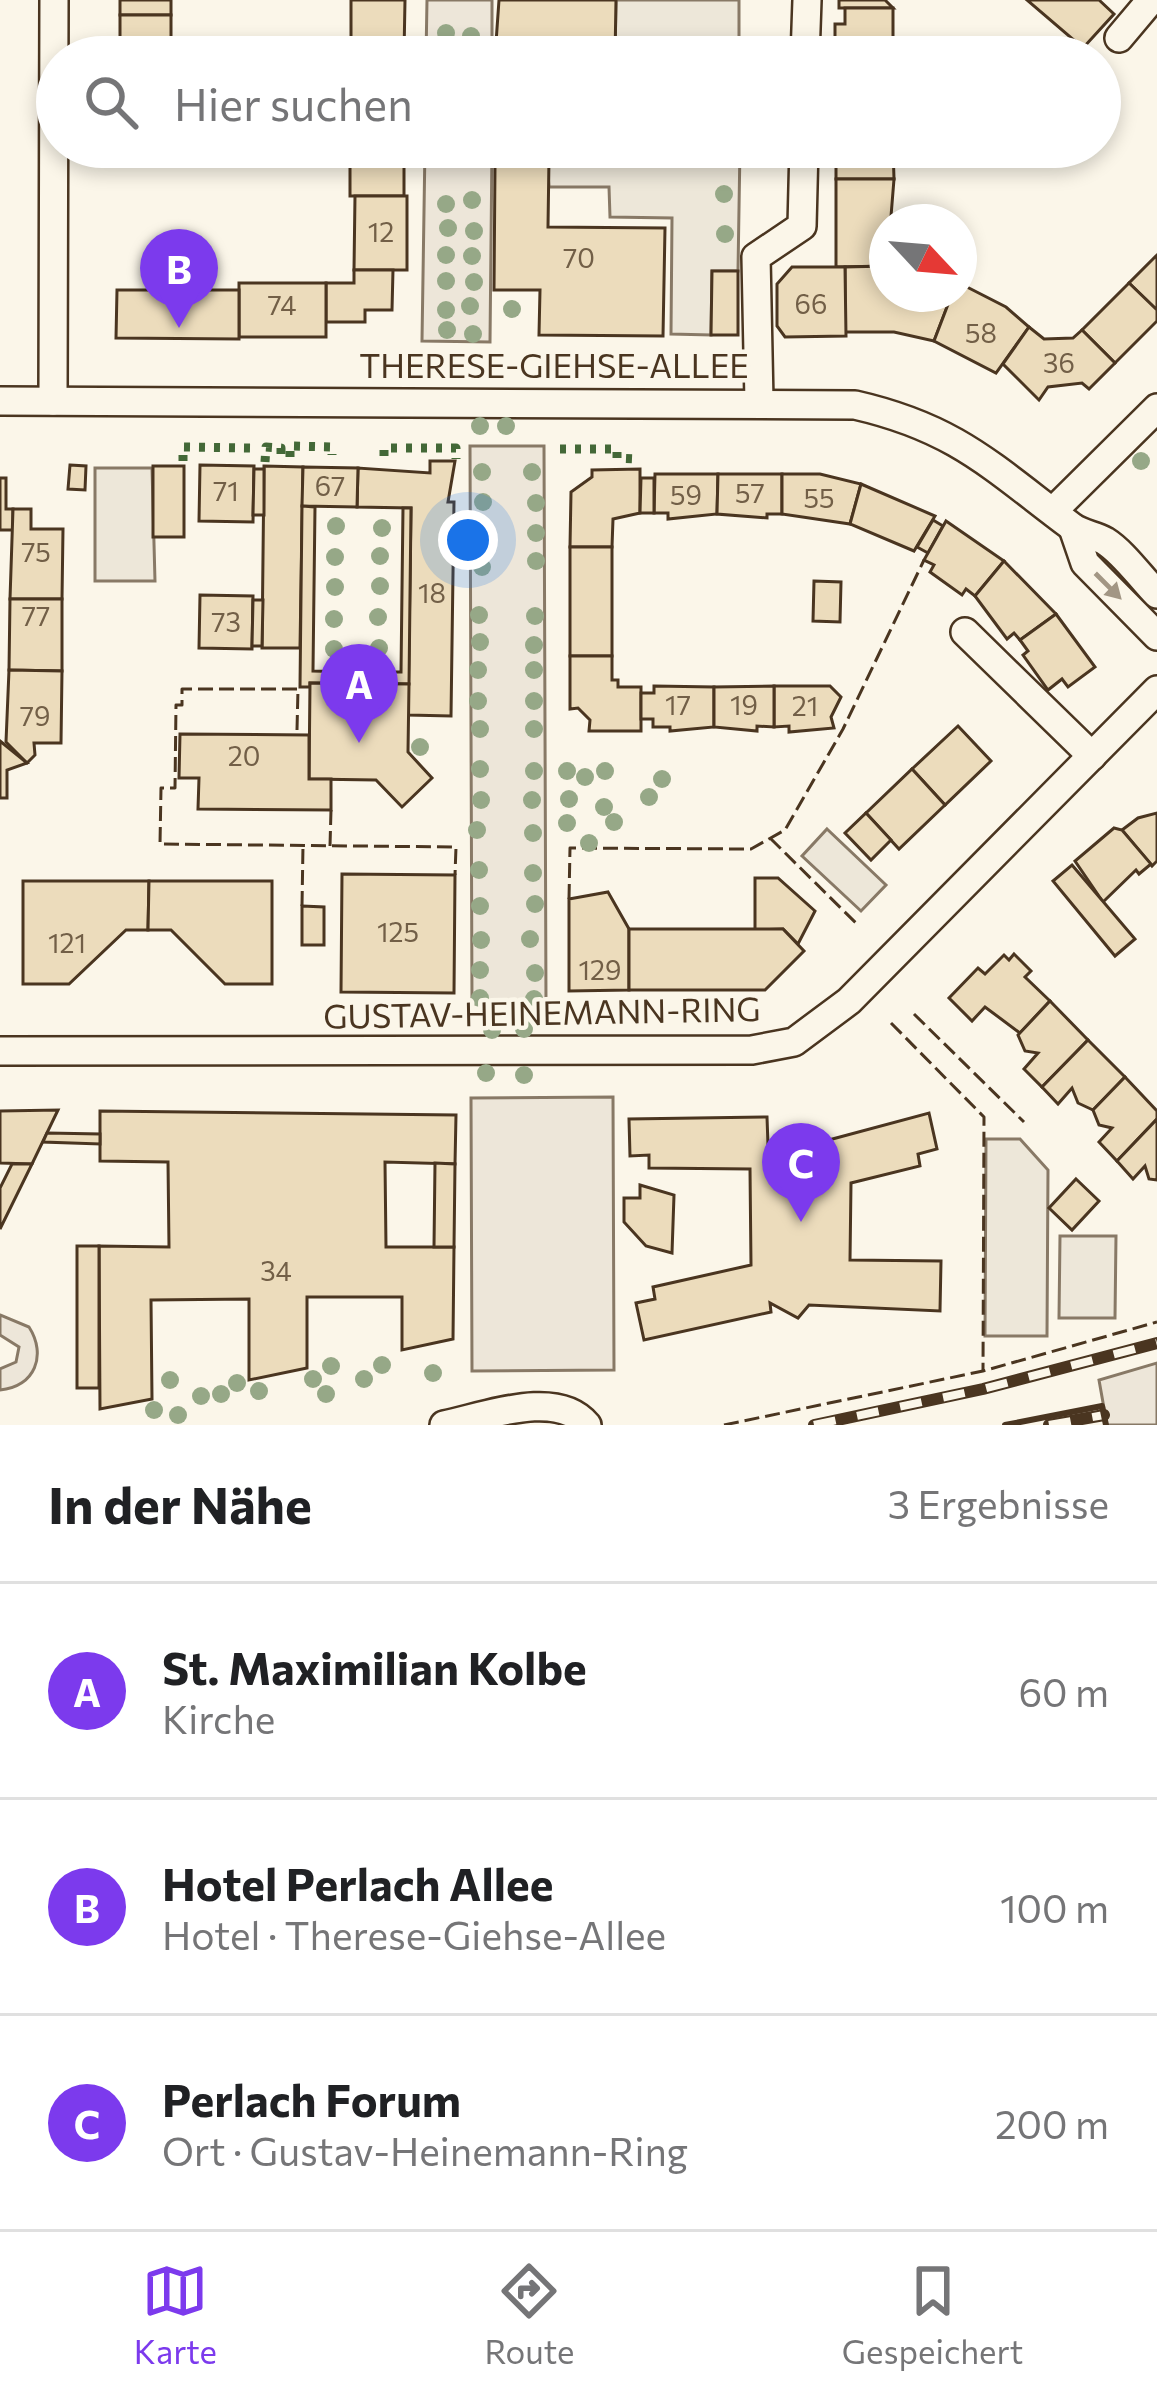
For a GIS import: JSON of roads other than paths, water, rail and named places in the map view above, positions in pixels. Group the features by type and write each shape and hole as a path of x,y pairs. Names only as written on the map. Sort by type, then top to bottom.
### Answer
{"street":[{"path":"53,0 53,36"},
{"path":"806,36 807,0"},
{"path":"1121,36 1151,0"},
{"path":"53,168 53,401"},
{"path":"759,402 756,257 802,226 803,168"},
{"name":"THERESE-GIEHSE-ALLEE","path":"0,401 855,405 890,413 964,446 1064,519 1106,542 1157,594"},
{"path":"1064,519 1157,408"},
{"name":"THERESE-GIEHSE-ALLEE","path":"1064,519 1085,563 1157,636"},
{"path":"965,632 1092,756"},
{"name":"GUSTAV-HEINEMANN-RING","path":"0,1052 752,1050 794,1042 867,983 1157,690"},
{"path":"443,1425 546,1406 574,1411 587,1425"}],"railway":[{"path":"814,1425 983,1389 1157,1343"},
{"path":"1049,1425 1104,1415"}],"place":[{"name":"Hotel Perlach Allee","path":"179,328"},
{"name":"St. Maximilian Kolbe","path":"359,743"},
{"name":"Perlach Forum","path":"801,1222"}]}
